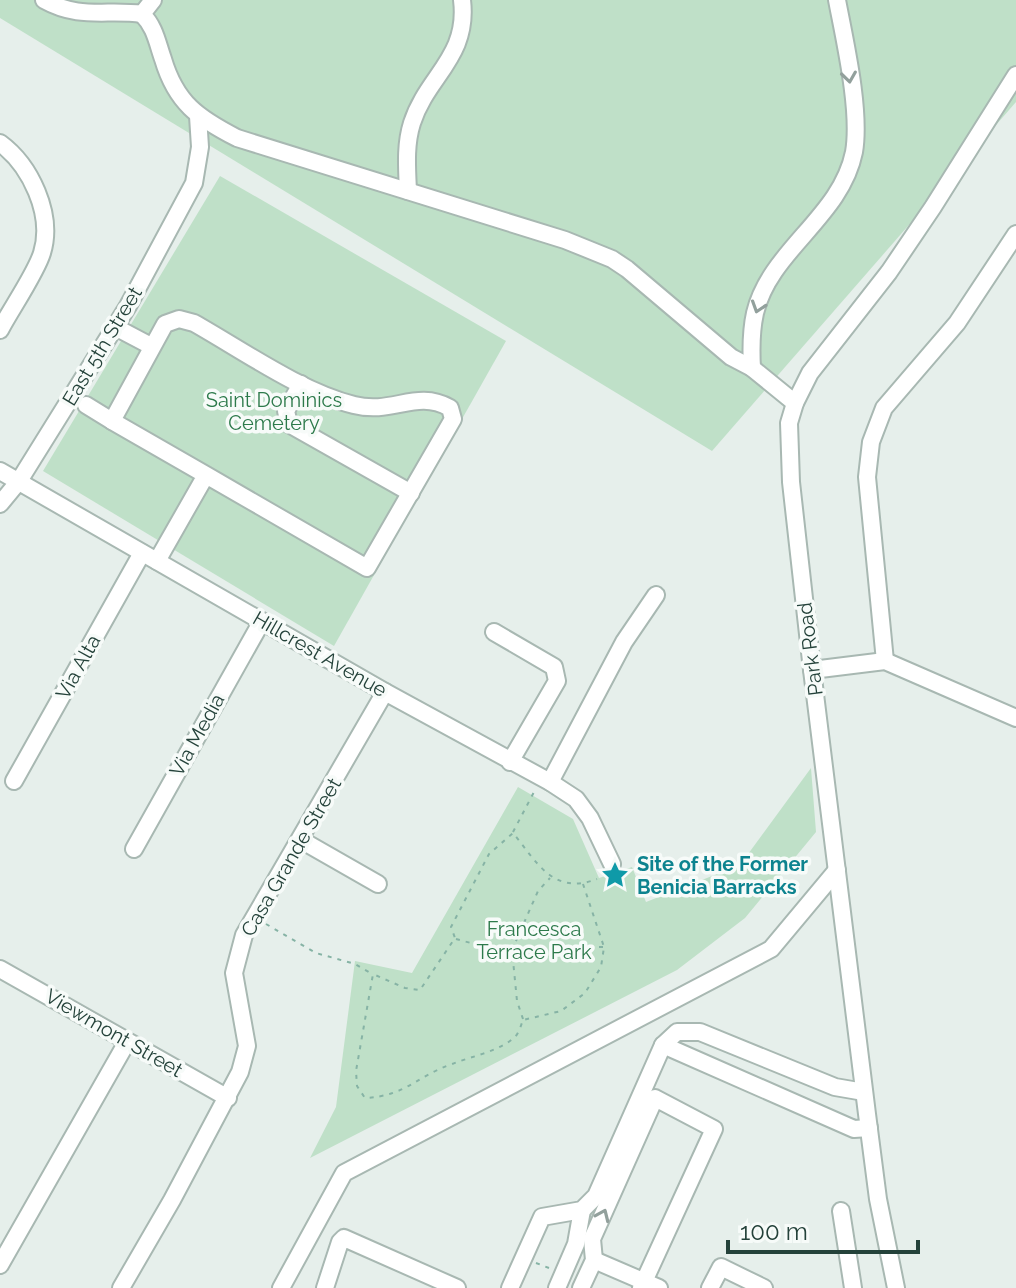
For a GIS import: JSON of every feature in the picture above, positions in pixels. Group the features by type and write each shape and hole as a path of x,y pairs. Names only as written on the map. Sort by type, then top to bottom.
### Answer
{"street":[{"path":"44,0 74,12 142,14"},
{"path":"142,14 153,0"},
{"path":"408,191 408,140 412,120 457,47 462,31 462,0"},
{"path":"752,368 751,340 755,312 764,290 777,268 834,198 848,173 854,151 853,101 837,0"},
{"path":"142,14 156,34 169,80 198,116 237,138 565,240 612,259 731,357 752,368 795,403"},
{"name":"Park Road","path":"896,1288 878,1199 864,1092 812,670 788,444 789,423 810,373 889,272 1016,75"},
{"name":"East 5th Street","path":"0,504 19,481 115,327 194,183 200,147 198,116"},
{"path":"0,143 16,155 36,186 46,238 42,255 0,330"},
{"path":"885,661 867,477 867,460 874,432 884,408 957,323 1016,234"},
{"path":"86,405 112,421 367,568 453,419 450,408 438,401 425,399 386,408 357,406 328,397 194,323 179,319 165,324 112,421"},
{"path":"115,327 151,346"},
{"path":"301,384 286,411 289,424 411,493"},
{"name":"Hillcrest Avenue","path":"0,471 385,692 550,782 576,799 590,818 612,864"},
{"path":"157,561 206,475"},
{"name":"Via Alta","path":"14,781 142,553"},
{"path":"550,782 624,642 656,595"},
{"name":"Via Media","path":"134,849 262,621"},
{"path":"494,632 554,667 557,681 510,762"},
{"path":"812,670 885,661 1016,718"},
{"name":"Casa Grande Street","path":"121,1288 240,1072 247,1046 234,973 244,935 385,692"},
{"path":"301,840 378,884"},
{"path":"281,1288 344,1173 771,949 837,870"},
{"name":"Viewmont Street","path":"1,972 228,1098"},
{"path":"557,1288 576,1244 582,1210 596,1196 663,1045 677,1032 700,1032 835,1087 864,1092"},
{"path":"0,1265 127,1042"},
{"path":"663,1045 854,1129 869,1128"},
{"path":"581,1288 594,1260 592,1239 655,1098 714,1129 648,1286 594,1260"},
{"path":"510,1288 542,1217 582,1210"},
{"path":"841,1211 853,1288"},
{"path":"325,1288 344,1238 457,1288"},
{"path":"710,1288 721,1267 764,1288"}],"path":[{"path":"455,938 451,927 489,854 513,833 534,792"},
{"path":"513,833 550,878 583,884 597,879"},
{"path":"373,974 356,1071 357,1086 365,1098 385,1097 398,1092 448,1065 483,1054 516,1036 523,1020 517,1001 512,950 538,891 550,878"},
{"path":"523,1020 561,1011 585,993 601,967 604,947 583,884"},
{"path":"265,923 316,953 355,964 405,988 420,990 455,938"},
{"path":"455,938 512,950"},
{"path":"589,947 604,947"}],"green space":[{"path":"0,0 1016,0 1016,102 712,451 0,18"},
{"name":"Saint Dominics Cemetery","path":"220,176 506,341 334,646 43,471"},
{"name":"Francesca Terrace Park","path":"811,768 816,832 745,918 677,970 310,1158 336,1107 355,961 412,973 518,787 573,819 599,878 632,867 646,902 740,865"}],"place":[{"name":"Site of the Former Benicia Barracks","path":"615,875"}]}
